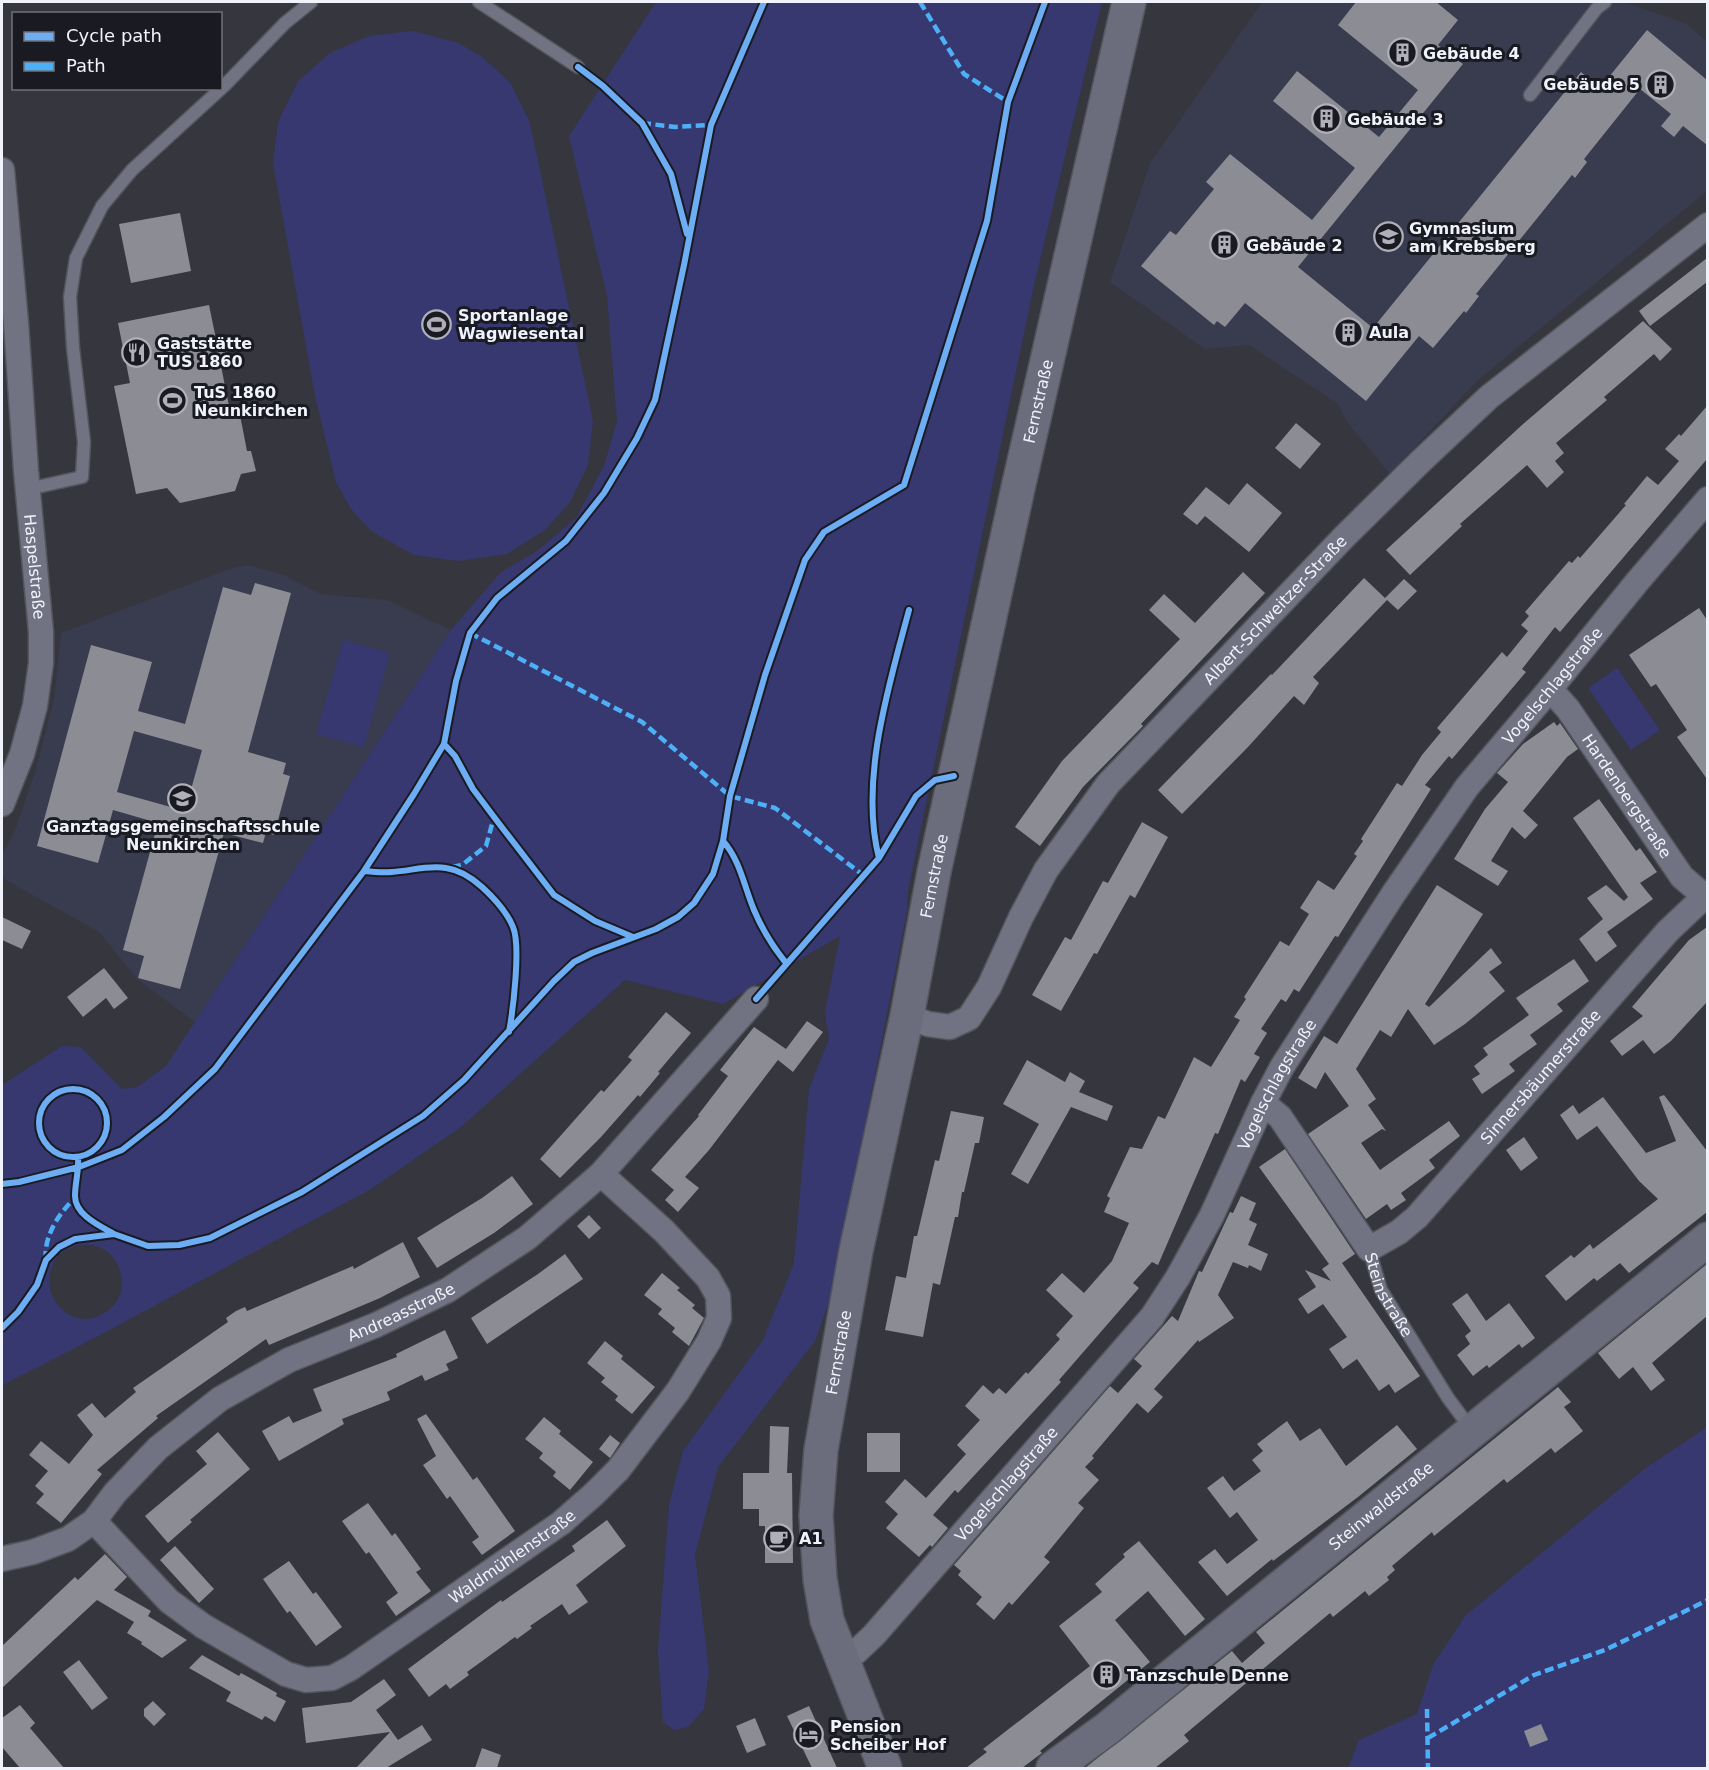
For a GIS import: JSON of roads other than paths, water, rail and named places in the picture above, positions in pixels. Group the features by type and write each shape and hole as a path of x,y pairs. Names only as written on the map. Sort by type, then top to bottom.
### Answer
{"main road":[{"name":"Fernstraße","path":"884,1762 827,1620 820,1579 816,1515 821,1450 856,1251 907,1016 964,730 1129,2"},
{"name":"Steinwaldstraße","path":"1053,1768 1108,1728 1707,1239"}],"street":[{"name":"Haspelstraße","path":"2,170 9,324 28,489 41,632 41,663 35,706 2,804"},
{"name":"Albert-Schweitzer-Straße","path":"907,1016 928,1024 950,1027 969,1018 989,987 1021,917 1046,870 1108,784 1344,537 1464,421 1498,390 1707,225"},
{"name":"Vogelschlagstraße","path":"841,1659 856,1652 874,1635 1152,1317 1178,1277 1212,1215 1263,1102 1282,1067 1394,893 1467,787 1707,499"},
{"name":"Hardenbergstraße","path":"1550,690 1568,709 1682,877 1706,898"},
{"name":"Sinnersbäumerstraße","path":"1369,1249 1399,1232 1417,1217 1668,931 1706,898"},
{"name":"Andreasstraße","path":"2,1558 33,1552 68,1539 94,1521 115,1493 159,1448 220,1399 289,1360 376,1324 448,1290 527,1238 601,1174 756,999"},
{"name":"Steinstraße","path":"1263,1102 1280,1117 1369,1249"},
{"name":"Waldmühlenstraße","path":"94,1521 169,1601 203,1626 286,1674 306,1680 332,1678 351,1668 561,1523 594,1494 618,1470 678,1391 709,1341 719,1318 718,1296 708,1278 664,1231 601,1174"}],"lane":[{"path":"222,88 285,22 311,2"},
{"path":"479,2 578,67"},
{"path":"1530,95 1597,8 1605,2"},
{"path":"28,489 82,477 84,442 73,348 70,297 76,258 102,206 132,170 220,90"},
{"name":"Steinstraße","path":"1369,1249 1381,1290 1471,1430"}],"place":[{"name":"Gebäude 4","path":"1402,53"},
{"name":"Gebäude 5","path":"1661,84"},
{"name":"Gebäude 3","path":"1326,119"},
{"name":"Gymnasium am Krebsberg","path":"1388,237"},
{"name":"Gebäude 2","path":"1225,245"},
{"name":"Sportanlage Wagwiesental","path":"437,324"},
{"name":"Aula","path":"1348,332"},
{"name":"Gaststätte TUS 1860","path":"136,352"},
{"name":"TuS 1860 Neunkirchen","path":"173,401"},
{"name":"Ganztagsgemeinschaftsschule Neunkirchen","path":"183,798"},
{"name":"A1","path":"778,1538"},
{"name":"Tanzschule Denne","path":"1106,1675"},
{"name":"Pension Scheiber Hof","path":"809,1735"}]}
